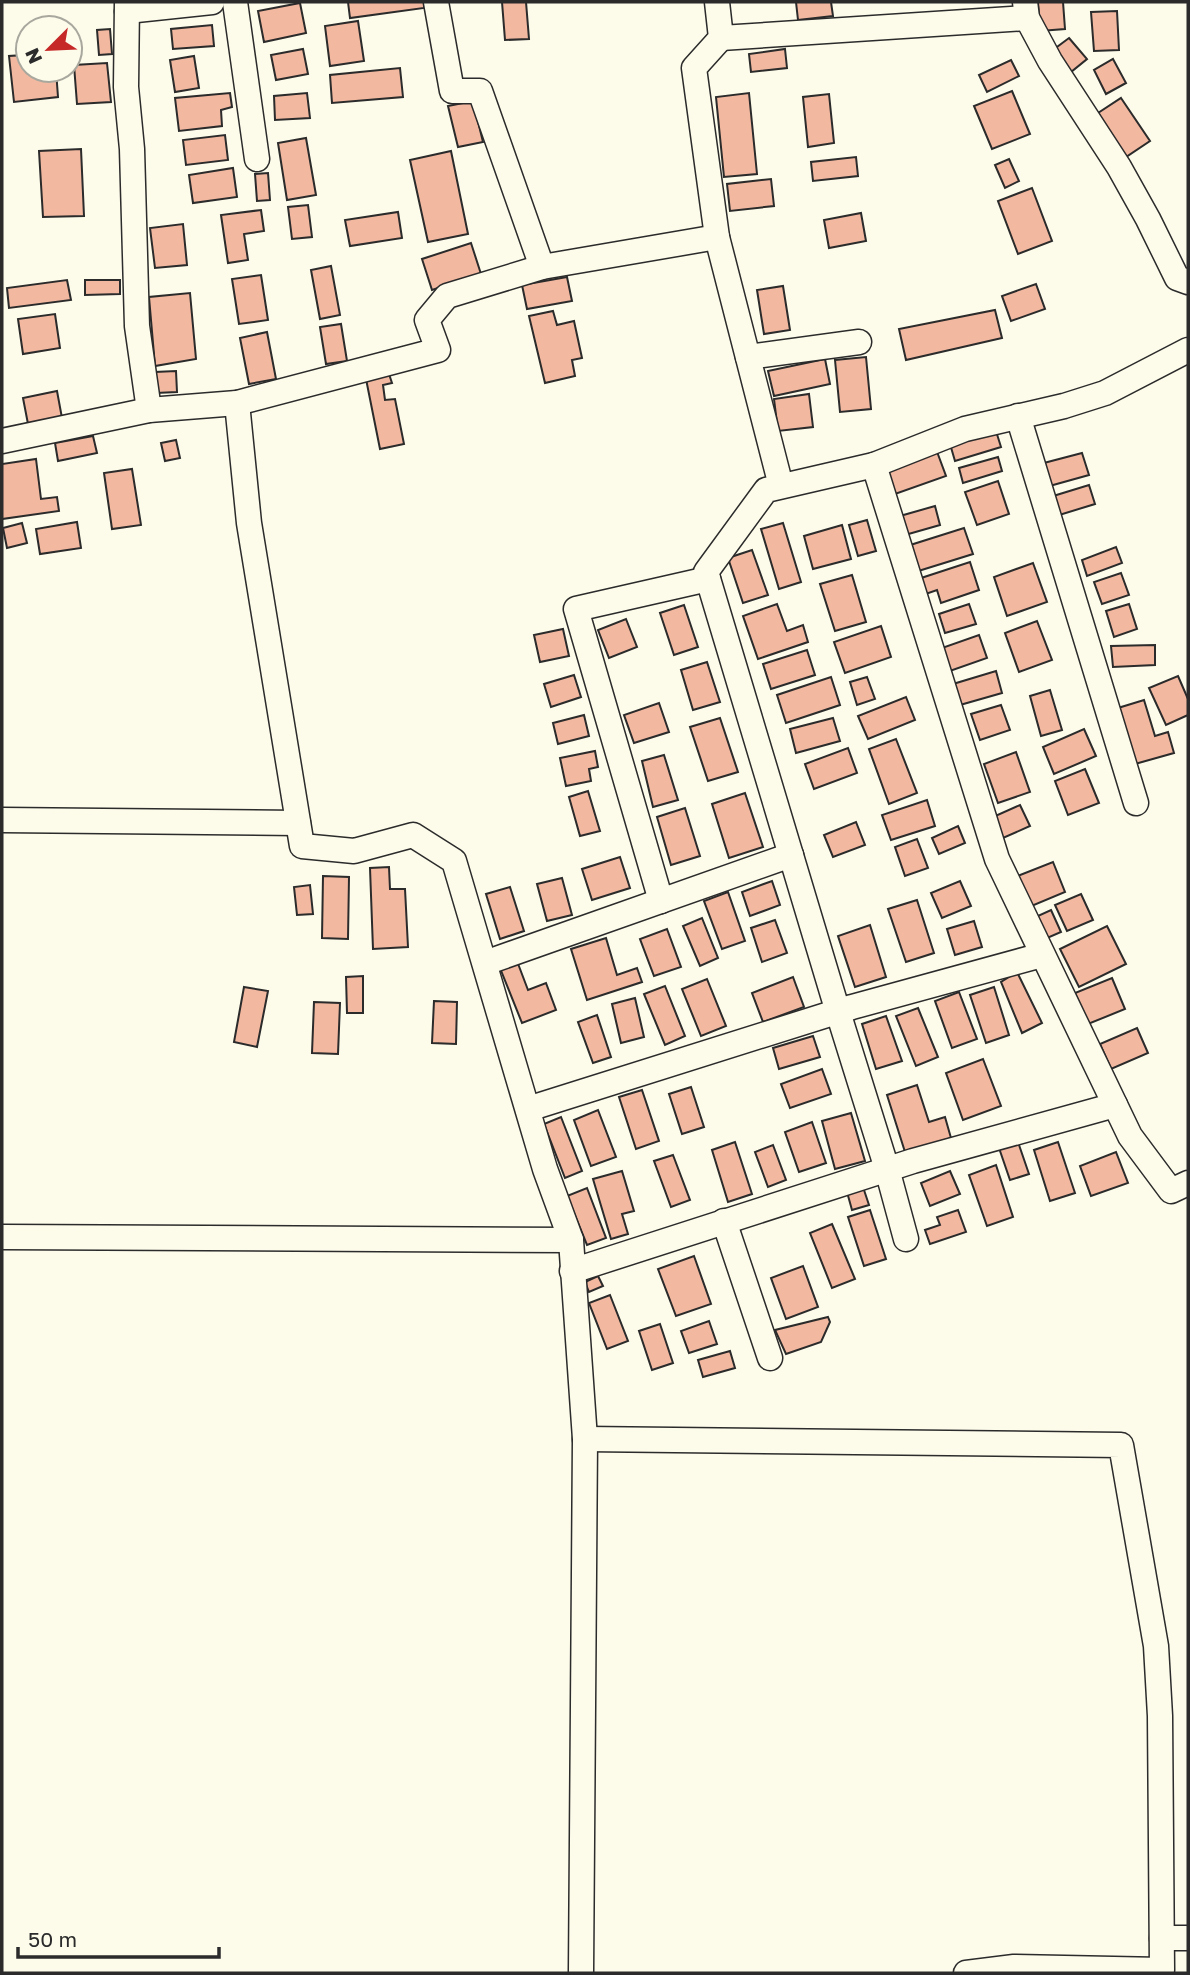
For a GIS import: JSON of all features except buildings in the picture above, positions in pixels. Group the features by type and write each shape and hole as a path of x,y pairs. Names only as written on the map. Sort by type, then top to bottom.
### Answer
{"street":[{"path":"149,410 137,326 132,149 127,87 127,6 212,2"},
{"path":"235,2 257,159"},
{"path":"436,2 452,91 480,90 542,267"},
{"path":"717,2 721,38"},
{"path":"781,486 718,237 694,68 721,38 1026,10 1050,61 1119,167 1177,278 1188,282"},
{"path":"2,441 149,410 237,402 438,350 427,320 447,296 542,267 718,237"},
{"path":"748,357 859,342"},
{"path":"906,1239 706,572 766,491 874,465 965,429 1105,394 1186,357"},
{"path":"237,402 249,523 302,846 354,851 413,835 454,861 545,1169 571,1240 585,1439 581,1973"},
{"path":"1018,416 1136,803"},
{"path":"874,465 997,859 1130,1136 1171,1191 1188,1183"},
{"path":"661,901 576,608 708,579"},
{"path":"2,820 298,823"},
{"path":"485,963 790,855"},
{"path":"528,1109 838,1012 1042,955"},
{"path":"572,1271 887,1169 1115,1105"},
{"path":"724,1221 771,1357"},
{"path":"2,1237 571,1240"},
{"path":"585,1439 1121,1445 1156,1646 1160,1716 1161,1970 1014,1967 966,1973"},
{"path":"1162,1938 1188,1938"}]}
